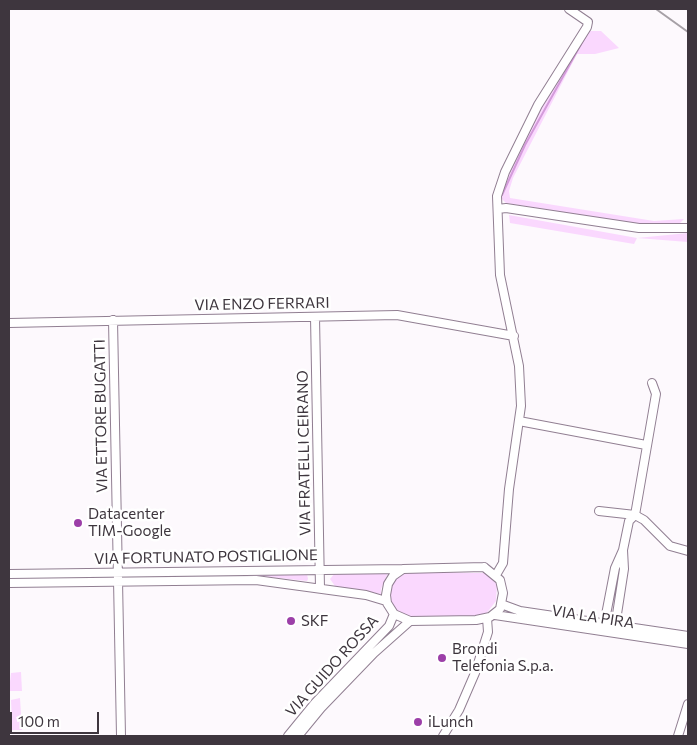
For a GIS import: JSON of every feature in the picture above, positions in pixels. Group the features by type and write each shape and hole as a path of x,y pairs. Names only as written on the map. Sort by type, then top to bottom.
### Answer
{"street":[{"path":"443,736 460,710 475,672 488,632 491,616 501,604 502,585 496,575 503,563 509,489 521,406 519,366 500,275 497,196 504,172 523,134 567,55 587,27 588,22 569,9"},
{"path":"498,209 506,208 639,228 688,228"},
{"name":"VIA ENZO FERRARI","path":"9,323 397,315 514,336"},
{"name":"VIA FRATELLI CEIRANO","path":"315,317 320,588"},
{"name":"VIA ETTORE BUGATTI","path":"113,320 121,736"},
{"path":"604,625 615,568 623,550 629,521 635,515 656,394 652,383"},
{"path":"519,421 646,445"},
{"path":"599,511 635,515 644,520 670,546 688,551"},
{"path":"615,627 624,569 623,550"},
{"name":"VIA FORTUNATO POSTIGLIONE","path":"9,574 479,566 489,569 496,575"},
{"path":"403,568 393,576 388,584 386,601 394,614 410,621"},
{"path":"240,570 240,580"},
{"name":"VIA FORTUNATO POSTIGLIONE","path":"9,584 281,581 366,595 386,601"},
{"path":"611,588 621,590"},
{"name":"VIA LA PIRA","path":"501,604 520,611 615,627 688,636"},
{"name":"VIA GUIDO ROSSA","path":"288,736 316,703 389,626 394,614"},
{"name":"VIA LA PIRA","path":"410,621 491,616 688,644"},
{"name":"VIA GUIDO ROSSA","path":"298,736 321,708 374,653 410,621"},
{"path":"678,736 688,704"}],"shaded area":[{"path":"589,31 601,31 619,48 595,54 577,54 513,178 509,191 510,198 654,221 684,219 680,223 643,225 506,203 499,196 505,176 540,109"},
{"path":"509,215 637,238 634,244 510,223"},
{"path":"688,233 688,242 637,238"},
{"path":"414,572 484,573 494,580 497,586 496,601 486,614 478,616 409,617 395,609 390,598 390,591 395,580 404,574"},
{"path":"335,573 388,573 381,589 381,594 335,586 330,579"},
{"path":"242,574 307,574 308,579 307,581"},
{"path":"21,672 22,691 9,691 11,673"},
{"path":"20,698 22,730 9,730 9,723 12,723 11,700"}],"waterway":[{"path":"502,195 525,145 585,37"}],"railway":[{"path":"656,9 688,32"}],"place":[{"name":"Datacenter TIM-Google","path":"78,523"},
{"name":"SKF","path":"291,621"},
{"name":"Brondi Telefonia S.p.a.","path":"442,658"},
{"name":"iLunch","path":"418,722"}]}
